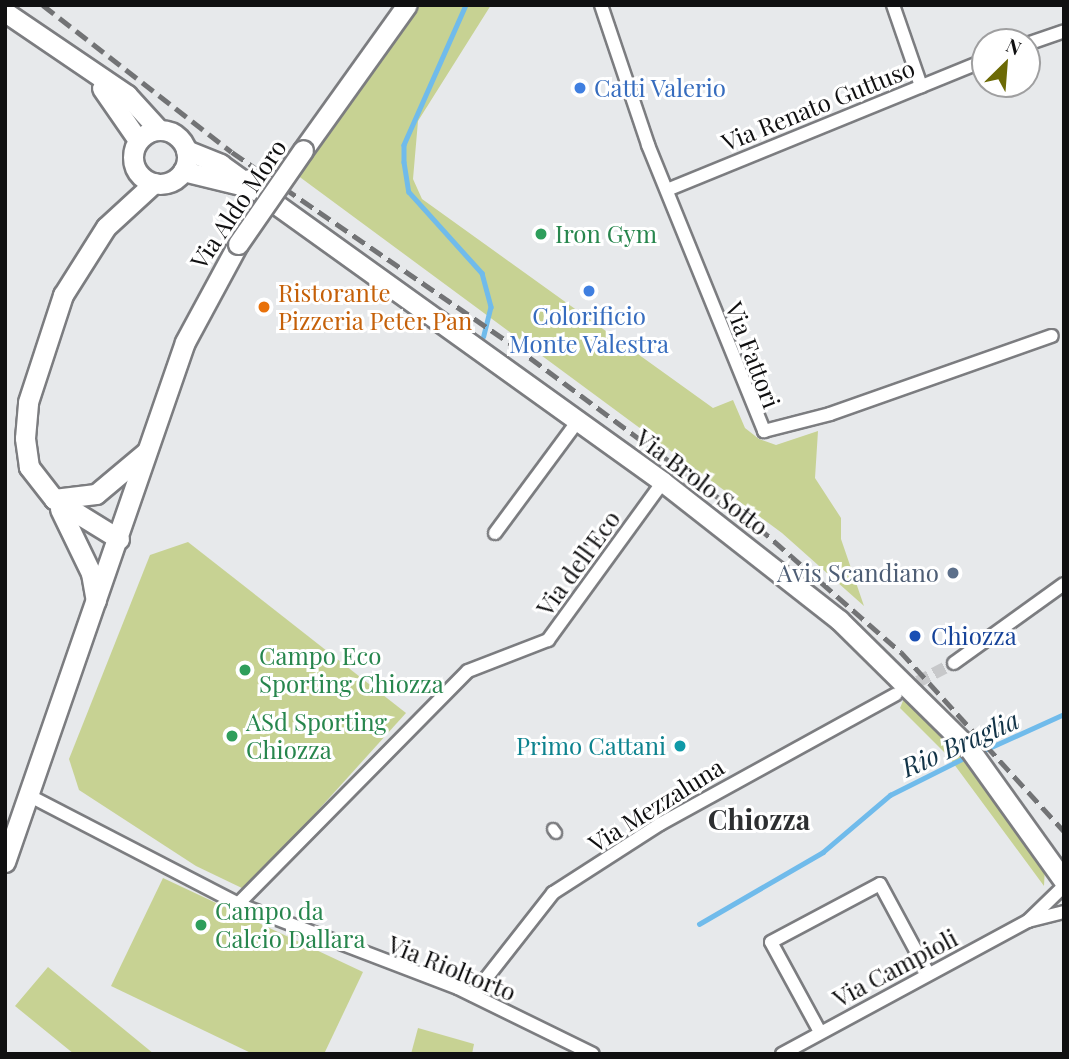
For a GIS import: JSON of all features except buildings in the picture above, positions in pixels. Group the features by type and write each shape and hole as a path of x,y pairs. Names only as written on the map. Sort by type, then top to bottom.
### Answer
{"main road":[{"name":"Via Aldo Moro","path":"5,863 185,342 238,244 407,5"},
{"path":"5,12 127,95 158,129 179,137 186,150 183,171 154,183 106,227"},
{"path":"74,60 113,99 138,140 134,164 106,227 62,295 29,402 29,467 54,499 91,573 97,603"},
{"path":"138,140 158,129"},
{"name":"Via Brolo Sotto","path":"186,150 249,188 663,482 839,620 974,754 1051,859 1064,884"},
{"path":"134,164 154,183"},
{"name":"Via Brolo Sotto","path":"183,171 249,188"},
{"path":"54,499 96,494 149,449"},
{"path":"54,499 81,506 119,538"}],"street":[{"name":"Via Fattori","path":"601,5 667,190 764,431 830,414 1052,335"},
{"path":"893,5 921,86"},
{"path":"1041,39 1064,31"},
{"name":"Via Renato Guttuso","path":"667,190 971,66"},
{"path":"495,533 578,421"},
{"name":"Via dell'Eco","path":"238,904 468,671 548,640 663,482"},
{"path":"954,663 1064,584"},
{"name":"Via Mezzaluna","path":"473,995 553,893 660,824 896,694"},
{"name":"Via Rioltorto","path":"30,796 238,904 473,995 593,1054"},
{"path":"1044,902 1051,859"},
{"path":"820,1032 771,942 880,884 928,973"},
{"name":"Via Campioli","path":"1028,921 1064,884"},
{"name":"Via Campioli","path":"782,1054 1028,921 1064,912"},
{"name":"Via Campioli","path":"1047,917 1064,918"}],"green space":[{"path":"417,5 491,5 418,121 413,179 422,199 713,408 733,400 745,428 759,439 776,445 818,431 815,478 841,518 841,539 864,606 782,533 297,175"},
{"name":"ASd Sporting Chiozza","path":"188,542 406,713 246,890 196,866 79,790 69,759 150,555"},
{"path":"905,696 975,763 1045,866 1044,886 948,756 900,708"},
{"name":"Campo da Calcio Dallara","path":"163,878 363,972 324,1054 253,1054 111,986"},
{"path":"48,967 154,1054 74,1054 15,1006"},
{"path":"418,1028 474,1044 472,1054 411,1054"}],"waterway":[{"path":"466,5 404,145 404,162 409,192 482,273 491,307 484,336"},
{"name":"Rio Braglia","path":"978,753 1064,714"},
{"name":"Rio Braglia","path":"699,924 823,852 890,795 966,757"}],"tunnel":[{"path":"902,690 954,663"}],"railway":[{"path":"43,5 232,152 513,345 758,527 901,652 1064,831"}],"place":[{"name":"Catti Valerio","path":"580,88"},
{"name":"Iron Gym","path":"541,234"},
{"name":"Colorificio Monte Valestra","path":"589,291"},
{"name":"Ristorante Pizzeria Peter Pan","path":"264,307"},
{"name":"Avis Scandiano","path":"953,573"},
{"name":"Chiozza","path":"915,636"},
{"name":"Campo Eco Sporting Chiozza","path":"245,670"},
{"name":"ASd Sporting Chiozza","path":"232,736"},
{"name":"Primo Cattani","path":"680,746"},
{"name":"Campo da Calcio Dallara","path":"201,925"}],"district":[{"name":"Chiozza","path":"759,819"}]}
